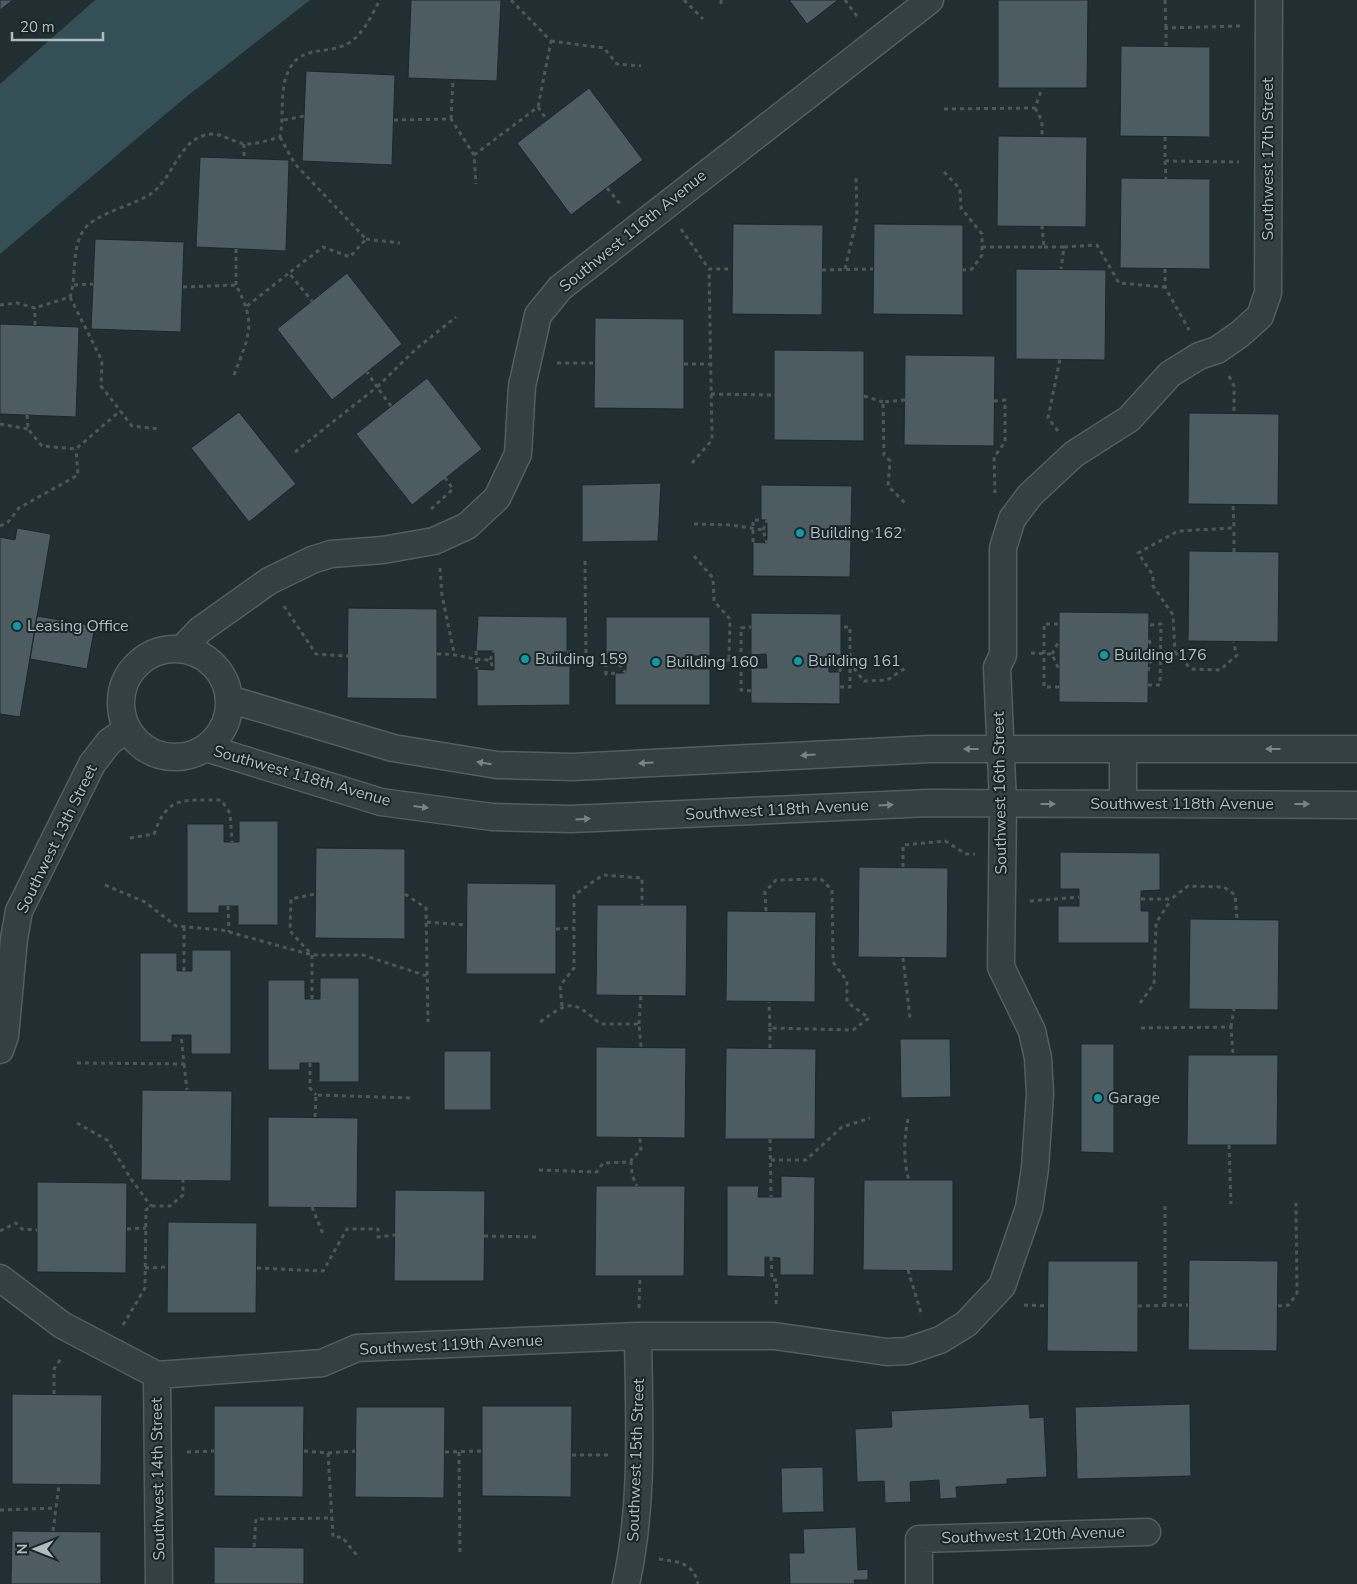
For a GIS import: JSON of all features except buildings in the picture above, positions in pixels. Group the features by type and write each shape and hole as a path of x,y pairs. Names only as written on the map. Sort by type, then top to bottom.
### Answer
{"street":[{"name":"Southwest 116th Avenue","path":"182,649 200,630 268,581 312,560 331,554 383,550 434,541 466,526 497,498 518,454 522,386 538,315 560,288 666,207 719,162 930,0"},
{"name":"Southwest 17th Street","path":"1260,316 1268,293 1269,0"},
{"name":"Southwest 16th Street","path":"935,1342 966,1324 1002,1286 1029,1208 1040,1116 1038,1058 1032,1031 1001,967 1003,804 997,668 1003,655 1003,548 1006,534 1012,519 1030,495 1074,454 1129,419 1170,374 1208,353 1260,316"},
{"path":"182,649 198,654 210,662 223,678 229,698 228,713 224,726 217,738 206,748 195,754 169,758 144,748 127,729 122,713 122,696 127,680 136,666 150,656 165,650 182,649"},
{"path":"229,698 393,748 498,765 573,767 930,749 1357,749"},
{"name":"Southwest 13th Street","path":"0,1050 5,1036 14,939 19,911 92,764 109,742 127,729"},
{"name":"Southwest 118th Avenue","path":"206,748 381,802 492,817 571,819 929,803 1357,805"},
{"path":"1123,749 1123,804"},
{"path":"0,1278 62,1325 157,1374"},
{"name":"Southwest 119th Avenue","path":"157,1374 322,1363 357,1348 638,1336 774,1336 887,1352 907,1351 935,1342"},
{"name":"Southwest 15th Street","path":"626,1584 635,1540 639,1450 638,1336"},
{"name":"Southwest 14th Street","path":"157,1374 159,1584"},
{"name":"Southwest 120th Avenue","path":"919,1584 919,1539 1147,1532"}],"path":[{"path":"380,0 360,34 350,42 331,50 311,51 295,59 286,76 282,94 284,120 280,138 295,164 366,239 400,243"},
{"path":"511,0 551,41 604,48 618,64 641,66"},
{"path":"684,0 703,19"},
{"path":"721,0 721,5"},
{"path":"1165,0 1166,46"},
{"path":"1166,28 1268,26"},
{"path":"474,155 538,107 551,41"},
{"path":"453,80 451,119 474,155 476,184"},
{"path":"1042,88 1035,108 1042,121 1042,136"},
{"path":"538,107 547,120"},
{"path":"944,109 1035,108"},
{"path":"284,120 304,116"},
{"path":"394,120 451,119"},
{"path":"159,430 132,426 101,386 102,361 70,297 74,285 75,252 83,229 93,222 152,193 164,183 188,147 202,136 219,134 244,144 280,138"},
{"path":"1165,136 1166,179"},
{"path":"244,144 244,158"},
{"path":"1165,161 1267,162"},
{"path":"944,172 960,189 961,208 982,234 982,255 972,269 963,270"},
{"path":"845,269 857,218 856,174"},
{"path":"666,207 709,269 712,440 692,463"},
{"path":"1042,226 1044,247"},
{"path":"247,306 323,247 350,257 366,239"},
{"path":"982,247 1097,246 1119,283 1165,287"},
{"path":"1061,269 1064,247"},
{"path":"234,374 249,334 247,306 236,285 236,249"},
{"path":"709,269 732,269"},
{"path":"822,270 873,269"},
{"path":"1165,269 1165,287 1192,336 1234,386 1234,414"},
{"path":"289,273 312,301"},
{"path":"74,285 93,284"},
{"path":"183,287 236,285"},
{"path":"0,306 17,303 35,308 70,297"},
{"path":"35,308 35,325"},
{"path":"295,452 377,387 416,349 456,317"},
{"path":"1060,359 1048,418 1074,454"},
{"path":"684,364 711,364"},
{"path":"367,372 391,406"},
{"path":"711,394 774,395"},
{"path":"864,396 883,402 905,400"},
{"path":"994,401 1005,400 1005,442 994,457 995,496"},
{"path":"883,402 884,455 890,462 888,486 905,503"},
{"path":"28,415 28,429 42,446 76,449 120,411"},
{"path":"0,424 28,429"},
{"path":"0,526 8,522 19,508 78,475 76,449"},
{"path":"1233,504 1234,552"},
{"path":"753,542 753,520 761,520"},
{"path":"767,520 763,530 767,543"},
{"path":"694,524 731,525 763,530"},
{"path":"833,526 836,532"},
{"path":"851,526 851,540"},
{"path":"1233,642 1237,655 1220,670 1191,669 1174,652 1173,615 1153,586 1153,574 1138,554 1178,531 1234,528"},
{"path":"836,532 905,530"},
{"path":"832,539 836,532"},
{"path":"434,541 440,558 442,595 454,653"},
{"path":"694,556 713,578 714,601 730,619 729,659"},
{"path":"585,561 586,658"},
{"path":"268,581 316,654 348,656"},
{"path":"1058,687 1044,687 1043,654 1044,624 1059,624"},
{"path":"1148,685 1160,685 1161,652 1161,624 1149,625"},
{"path":"751,627 740,628 740,690 751,691"},
{"path":"840,687 850,687 850,627 841,627"},
{"path":"1148,671 1153,652 1149,640"},
{"path":"1058,670 1052,654 1059,641"},
{"path":"476,650 477,669"},
{"path":"494,650 490,660 494,670"},
{"path":"556,652 561,658"},
{"path":"567,652 571,652 570,666"},
{"path":"1153,652 1174,652"},
{"path":"437,654 454,653 476,660 490,660"},
{"path":"606,654 606,674 615,673"},
{"path":"619,664 626,654"},
{"path":"1043,654 1052,654"},
{"path":"687,656 693,662 710,662 746,659 751,655"},
{"path":"840,672 841,655"},
{"path":"710,656 710,669"},
{"path":"561,658 586,658 595,664 619,664"},
{"path":"556,666 561,658"},
{"path":"746,659 751,668"},
{"path":"687,669 693,662"},
{"path":"841,662 849,662"},
{"path":"849,662 864,681 887,680 907,666"},
{"path":"619,664 626,673"},
{"path":"130,838 154,834 160,816 176,802 222,800 230,812 232,842"},
{"path":"903,868 903,844 945,841 966,854 1003,852"},
{"path":"562,1006 560,986 574,968 574,895 603,875 642,878 642,905"},
{"path":"766,911 765,892 776,880 820,879 832,890 833,962 847,981 847,1002 869,1018 853,1030 770,1028"},
{"path":"106,885 146,902 176,926 228,932 312,955 363,955 427,976"},
{"path":"1140,1003 1154,984 1156,923 1172,899 1188,886 1224,887 1235,895 1237,919"},
{"path":"312,999 312,955 290,931 291,900 315,894"},
{"path":"405,894 426,908 428,1022"},
{"path":"1001,900 1042,902 1079,897"},
{"path":"1141,899 1172,899"},
{"path":"228,906 228,932"},
{"path":"426,922 466,925"},
{"path":"184,926 184,971"},
{"path":"556,929 574,928"},
{"path":"903,958 910,1018"},
{"path":"641,995 639,1024 641,1047"},
{"path":"769,1002 770,1049"},
{"path":"540,1022 562,1006 582,1007 600,1024 639,1024"},
{"path":"1233,1055 1231,1027 1234,1009"},
{"path":"1141,1028 1231,1027"},
{"path":"181,1035 187,1090"},
{"path":"77,1063 184,1064"},
{"path":"310,1063 310,1088 316,1095 315,1117"},
{"path":"316,1095 411,1098"},
{"path":"771,1160 806,1160 842,1127 870,1118"},
{"path":"908,1119 905,1136 905,1167 909,1180"},
{"path":"77,1123 108,1140 151,1206"},
{"path":"637,1186 632,1175 631,1162 632,1158 641,1151 640,1138"},
{"path":"770,1139 771,1197"},
{"path":"1229,1145 1231,1204"},
{"path":"539,1170 597,1172 603,1163 631,1162"},
{"path":"108,1349 145,1288 146,1210 151,1206 170,1206 184,1195 184,1180"},
{"path":"1278,1306 1289,1305 1297,1293 1296,1203"},
{"path":"1165,1205 1165,1306"},
{"path":"312,1208 323,1234"},
{"path":"0,1230 16,1223 22,1230 37,1230"},
{"path":"127,1228 146,1228"},
{"path":"257,1268 323,1271 347,1228 378,1230 378,1237 395,1235"},
{"path":"484,1236 538,1237"},
{"path":"771,1257 772,1280 777,1280 774,1336"},
{"path":"146,1268 167,1268"},
{"path":"908,1270 926,1328 935,1342"},
{"path":"1138,1306 1188,1305"},
{"path":"54,1394 54,1370 78,1333"},
{"path":"445,1452 482,1450"},
{"path":"572,1455 622,1456 639,1450"},
{"path":"304,1451 328,1453 355,1451"},
{"path":"459,1452 460,1556"},
{"path":"328,1453 333,1538 342,1537 359,1558"},
{"path":"53,1531 59,1485"},
{"path":"0,1510 56,1508"},
{"path":"254,1547 256,1519 333,1518"},
{"path":"632,1556 683,1563 694,1571 698,1584"}],"water":[{"path":"95,0 310,0 186,97 0,254 0,84"}],"place":[{"name":"Building 162","path":"800,533"},
{"name":"Leasing Office","path":"17,626"},
{"name":"Building 176","path":"1104,655"},
{"name":"Building 159","path":"525,659"},
{"name":"Building 161","path":"798,661"},
{"name":"Building 160","path":"656,662"},
{"name":"Garage","path":"1098,1098"}]}
